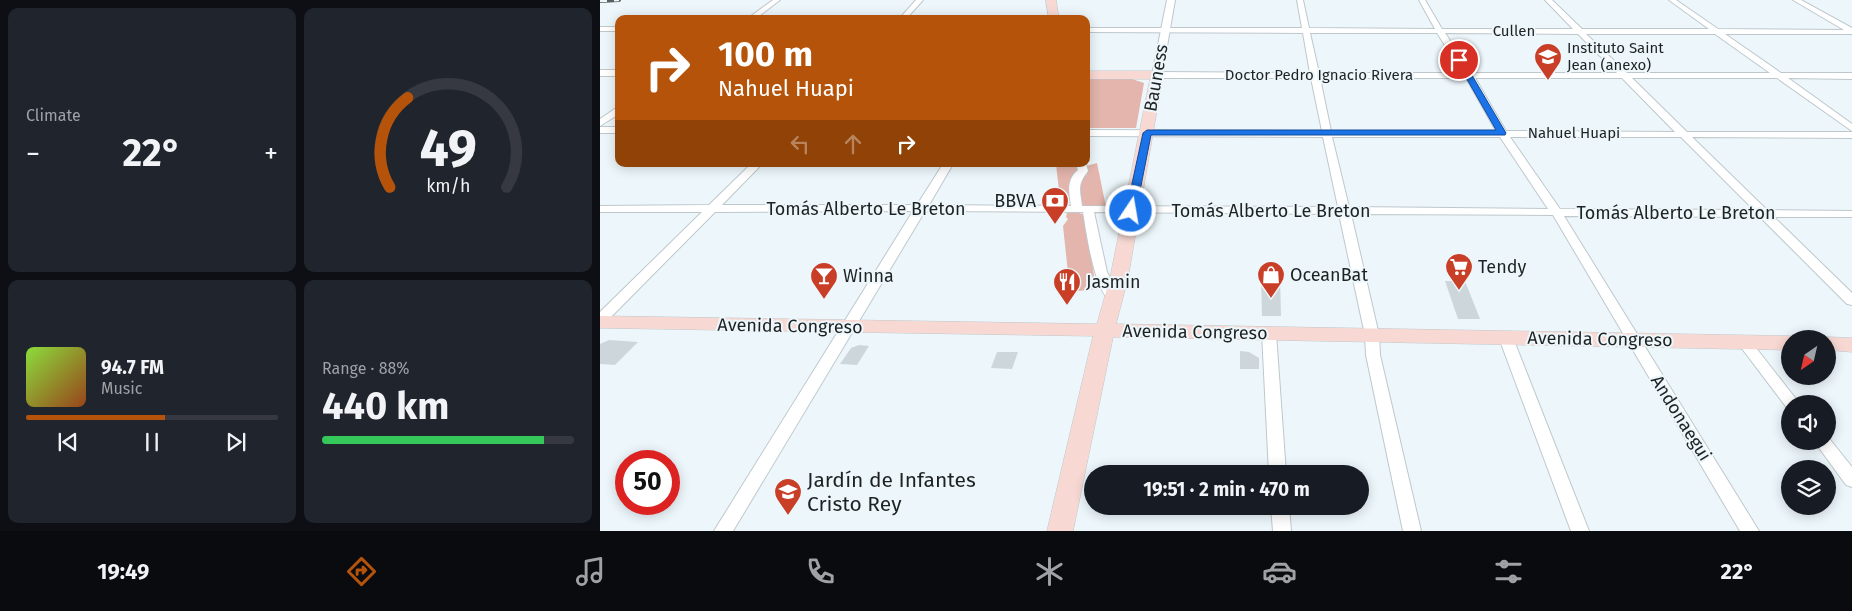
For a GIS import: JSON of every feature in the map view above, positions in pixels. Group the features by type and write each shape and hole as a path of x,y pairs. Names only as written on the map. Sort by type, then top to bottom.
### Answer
{"main road":[{"path":"1052,0 1054,15"},
{"name":"Doctor Pedro Ignacio Rivera","path":"1090,75 1158,75"},
{"name":"Bauness","path":"1060,531 1114,298 1158,75"},
{"name":"Avenida Congreso","path":"600,321 1781,343"},
{"path":"1836,344 1852,345"}],"street":[{"path":"753,15 755,11 771,0"},
{"path":"755,15 777,0"},
{"path":"757,15 783,0"},
{"path":"906,15 920,0"},
{"name":"Bauness","path":"1158,75 1164,30 1172,0"},
{"path":"1300,0 1314,75 1372,335 1373,355 1412,531"},
{"name":"Andonaegui","path":"1422,0 1439,30 1469,75 1502,133 1556,213 1750,531"},
{"path":"1548,0 1626,75 1852,301"},
{"path":"1672,0 1852,128"},
{"path":"1796,0 1852,32"},
{"path":"600,29 615,29"},
{"name":"Cullen","path":"1090,30 1852,32"},
{"path":"600,73 615,73"},
{"name":"Doctor Pedro Ignacio Rivera","path":"1158,75 1852,76"},
{"path":"600,123 615,112"},
{"path":"600,130 615,130"},
{"name":"Nahuel Huapi","path":"1090,132 1852,135"},
{"path":"600,321 754,167"},
{"path":"723,531 946,167"},
{"path":"1082,167 1083,171 1076,177 1074,184 1101,272 1114,298"},
{"name":"Tomás Alberto Le Breton","path":"600,209 922,208 1131,211 1852,214"},
{"path":"1269,333 1277,465"},
{"path":"1506,338 1580,531"},
{"path":"1744,342 1785,395"},
{"path":"1829,450 1852,480"},
{"path":"1281,515 1282,531"}],"shaded area":[{"path":"1090,79 1132,79 1144,83 1136,128 1090,128"},
{"path":"1097,163 1107,208 1084,207 1079,202 1080,177 1087,175 1086,167 1090,167 1090,165"},
{"path":"1056,167 1078,167 1079,171 1073,177 1071,183 1073,199 1060,200"},
{"path":"1076,212 1085,215 1096,289 1070,292 1063,226 1068,219 1066,217 1067,213"}],"building":[{"name":"OceanBat","path":"1261,274 1280,275 1281,316 1262,316"},
{"name":"Tendy","path":"1445,281 1465,281 1480,319 1458,319"},
{"path":"609,340 638,342 615,365 600,364 600,344"},
{"path":"859,345 869,346 857,365 840,364 851,348"},
{"path":"1240,351 1249,352 1259,358 1259,369 1240,369"},
{"path":"997,352 1018,352 1012,369 991,368"}],"railway":[{"path":"600,1 619,0"}],"place":[{"name":"Instituto Saint Jean (anexo)","path":"1548,81"},
{"name":"BBVA","path":"1055,225"},
{"name":"Tendy","path":"1459,291"},
{"name":"OceanBat","path":"1271,299"},
{"name":"Winna","path":"824,300"},
{"name":"Jasmin","path":"1067,306"},
{"name":"Jardín de Infantes Cristo Rey","path":"788,516"}],"route":[{"path":"1131,211 1147,133 1502,133 1459,60"}]}
